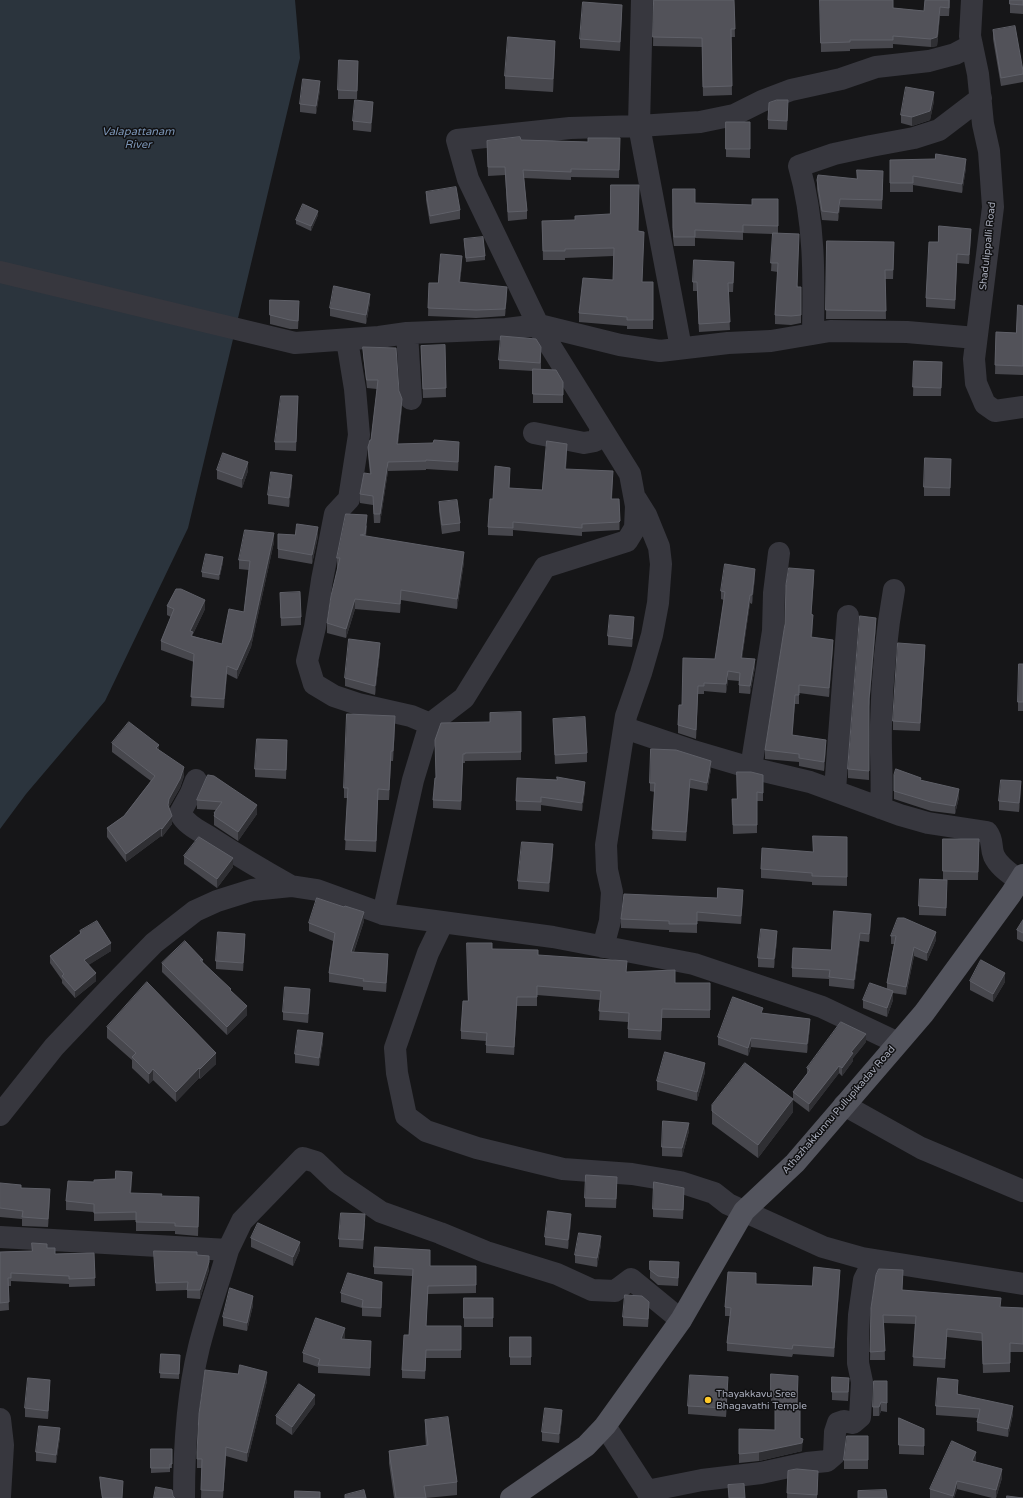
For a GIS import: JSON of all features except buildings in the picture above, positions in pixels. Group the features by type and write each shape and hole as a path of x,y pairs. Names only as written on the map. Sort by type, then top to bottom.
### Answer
{"main road":[{"name":"Athazhakkunnu Pullupikadav Road","path":"511,1498 586,1446 605,1426 682,1320 744,1211 795,1163 924,1013 1019,888"}],"street":[{"path":"642,0 639,126 681,348"},
{"name":"Shadulippalli Road","path":"972,0 970,22 972,45 981,98 983,124 989,151 993,207 976,338 974,359 976,384 985,404 995,411 1023,408"},
{"path":"383,914 413,780 430,724 464,698 545,567 627,540 635,528 636,506 630,474 539,325 468,179 457,140 570,128 700,122 734,115 762,101 791,90 840,79 876,67 929,61 954,54 972,45"},
{"path":"813,334 813,267 811,230 805,188 799,166 834,154 914,138 939,130 981,98"},
{"path":"0,272 295,343 347,340 406,333 506,330 539,325 620,345 660,351 728,343 771,341 830,331 906,332 976,338"},
{"path":"406,333 411,400"},
{"path":"347,340 355,389 359,435 349,499 335,514 322,580 315,627 307,660 314,684 334,696 358,704 412,716 430,724"},
{"path":"534,434 584,442 595,441 599,436 601,428"},
{"path":"603,947 610,921 612,892 607,870 606,845 626,716 641,673 652,634 658,603 661,564 659,547 646,515 634,495"},
{"path":"751,768 773,631 774,593 779,553"},
{"path":"881,808 880,726 886,642 894,590"},
{"path":"835,790 848,616"},
{"path":"625,728 690,750 751,768 810,782 881,808 928,822 987,832 992,838 994,856 1019,888"},
{"path":"196,780 180,813 183,818 232,852 291,886"},
{"path":"0,1115 54,1047 154,943 176,925 194,911 217,901 252,890 291,886 317,890 383,914 553,938 694,964 822,1007 898,1043"},
{"path":"443,922 428,953 395,1048 397,1072 406,1116 426,1131 477,1148 562,1169 632,1174 680,1182 714,1193 728,1204 823,1247 874,1260 1023,1284"},
{"path":"844,1105 921,1148 1023,1191"},
{"path":"184,1498 184,1454 190,1400 199,1347 228,1250 242,1221 303,1158 316,1162 337,1182 381,1212 440,1233 486,1252 557,1274 592,1290 615,1291 631,1279 682,1320"},
{"path":"0,1237 228,1250"},
{"path":"605,1426 649,1494 702,1480 761,1473 807,1463 827,1461 834,1455 835,1432 838,1423 844,1421 853,1423 860,1417 862,1382 858,1363 858,1339 860,1315 864,1280 874,1260"},
{"path":"0,1419 3,1445 0,1496"}],"water":[{"name":"Valapattanam River","path":"0,0 295,0 300,58 188,528 105,701 26,794 0,829"}],"place":[{"name":"Thayakkavu Sree Bhagavathi Temple","path":"708,1400"}]}
